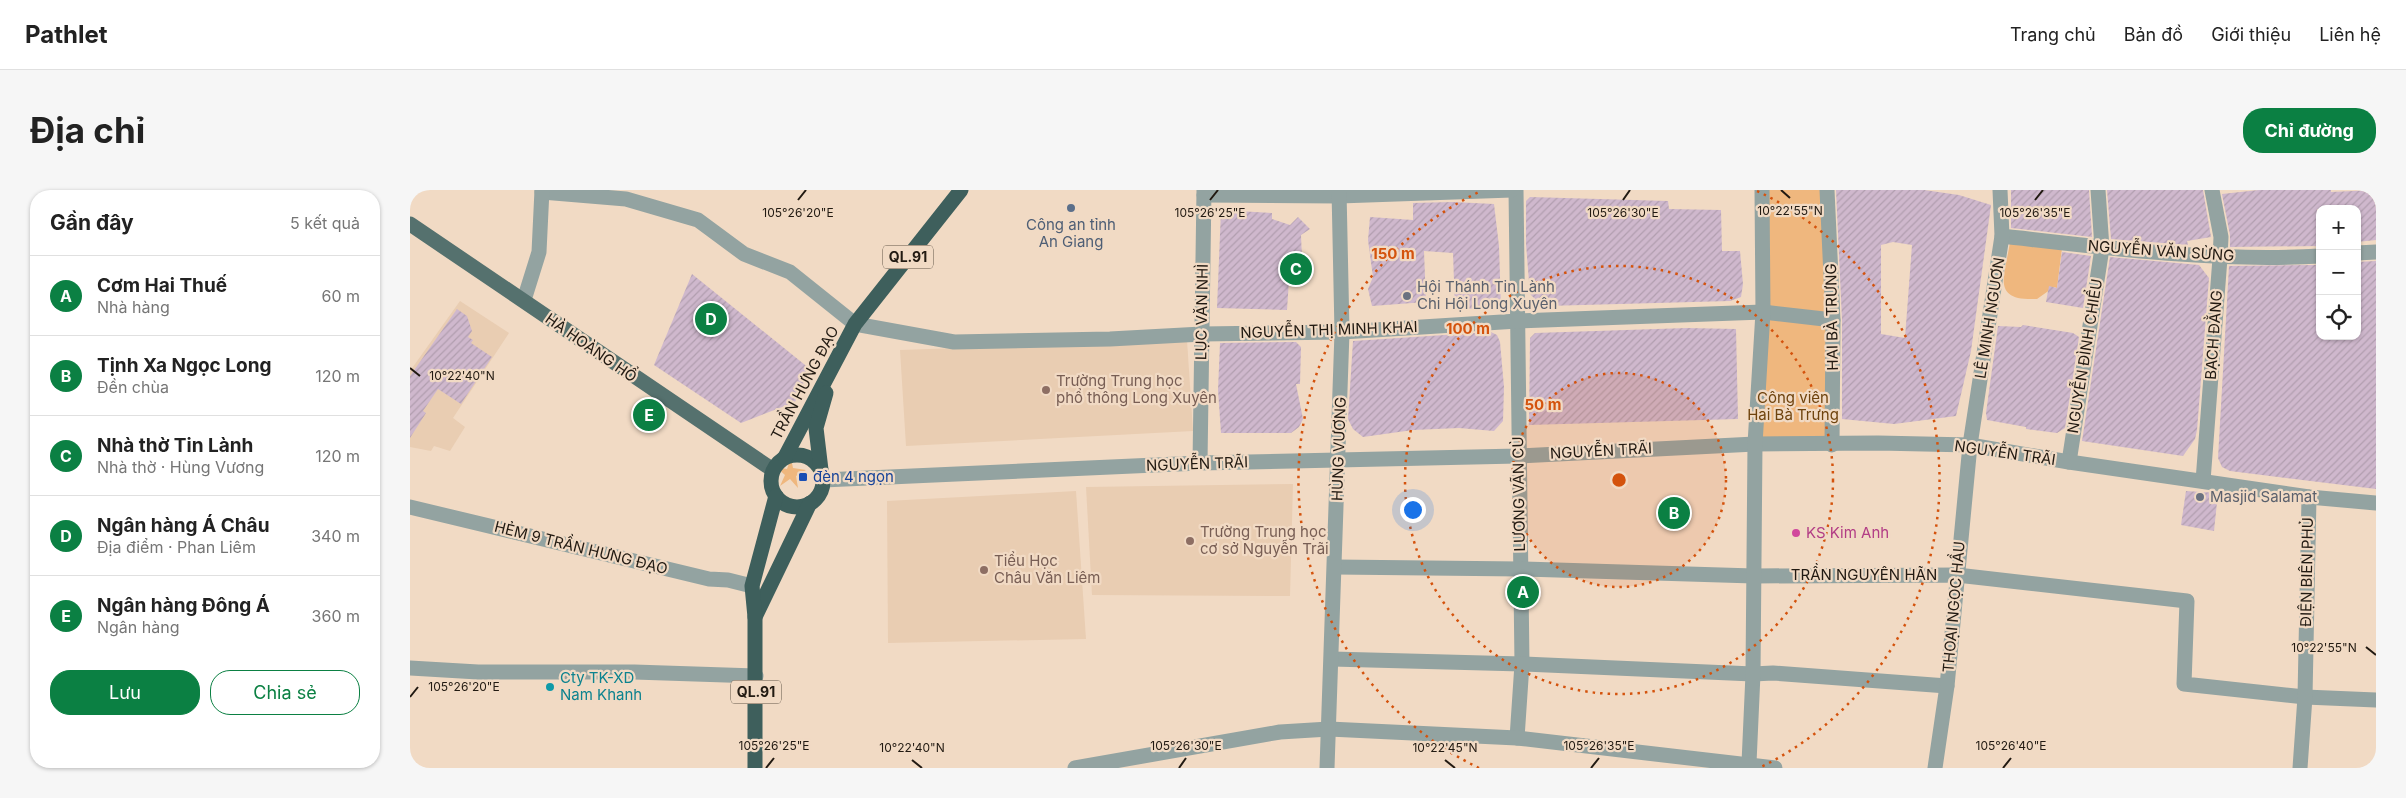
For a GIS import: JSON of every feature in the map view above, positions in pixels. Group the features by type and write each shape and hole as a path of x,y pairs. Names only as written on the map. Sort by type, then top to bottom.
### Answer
{"highway":[{"name":"TRẦN HƯNG ĐẠO","path":"785,457 855,324 961,190"},
{"name":"TRẦN HƯNG ĐẠO","path":"822,475 816,428 830,381 855,324"},
{"path":"801,455 809,458 822,475 822,489 810,503 802,506 792,506 776,496 772,488 773,470 785,457 801,455"},
{"name":"QL.91","path":"755,768 756,617 752,586 776,496"},
{"name":"QL.91","path":"756,617 810,503"}],"main road":[{"name":"HÀ HOÀNG HỔ","path":"410,224 773,470"}],"street":[{"path":"1204,193 1512,190"},
{"name":"LƯƠNG VÃN CÙ","path":"1516,190 1522,664 1517,738"},
{"path":"1750,763 1753,674 1754,444 1763,312 1762,190"},
{"name":"HAI BÀ TRƯNG","path":"1827,190 1834,320 1832,445"},
{"name":"LÊ MINH NGUƠN","path":"1970,445 2002,236 2000,190"},
{"name":"NGUYỄN ĐÌNH CHIỂU","path":"2070,462 2102,248 2098,190"},
{"name":"BẠCH ĐẰNG","path":"2203,481 2221,236 2212,190"},
{"path":"524,300 539,252 542,191 626,199 698,220 744,254 790,272 855,324"},
{"name":"LỤC VĂN NHÌ","path":"1200,463 1204,193"},
{"name":"HÙNG VƯƠNG","path":"1327,768 1342,332 1339,193"},
{"name":"NGUYỄN VĂN SỪNG","path":"2002,236 2102,248 2220,258 2316,256"},
{"path":"2361,253 2376,252"},
{"name":"NGUYỄN THỊ MINH KHAI","path":"855,324 954,342 1110,339 1202,334 1342,332 1518,321 1763,312 1834,320"},
{"name":"NGUYỄN TRÃI","path":"822,475 1200,463 1518,456 1754,444 1970,445 2070,462 2308,497 2376,503"},
{"name":"THOẠI NGỌC HẦU","path":"1936,768 1947,686 1970,445"},
{"name":"ĐIỆN BIÊN PHỦ","path":"2300,768 2305,697 2308,497"},
{"name":"HẺM 9 TRẦN HƯNG ĐẠO","path":"410,506 709,579 728,580 752,586"},
{"name":"TRẦN NGUYÊN HÃN","path":"1335,567 1520,569 1754,576 1957,574 2187,601 2184,684 2305,697"},
{"path":"1332,659 1522,664 1753,674 1773,673 1947,686"},
{"path":"410,668 478,672 634,672 756,676"},
{"path":"2305,697 2376,700"},
{"path":"1074,768 1280,732 1329,728 1517,738 1750,763 1776,768"}],"shaded area":[{"path":"460,301 509,333 453,418 465,427 450,451 434,446 431,451 410,447 410,371"},
{"name":"Trường Trung học phổ thông Long Xuyên","path":"1187,340 1193,431 906,446 900,350"},
{"name":"Trường Trung học cơ sở Nguyễn Trãi","path":"1293,484 1290,596 1092,595 1086,487"},
{"name":"Tiểu Học Châu Văn Liêm","path":"1076,491 1086,639 888,643 887,501"}],"green space":[{"name":"Công viên Hai Bà Trưng","path":"1761,190 1824,190 1832,445 1755,444"},
{"path":"2010,242 2062,248 2057,288 2054,287 2037,299 2022,299 2012,296 2006,291 2004,276"},
{"path":"791,458 793,468 806,470 796,476 798,488 790,479 780,486 785,475 776,467 787,469"}],"building":[{"path":"1836,190 1924,190 1959,195 1991,205 1971,351 1956,416 1894,424 1842,419 1842,320","holes":["1893,242 1912,245 1905,338 1881,334 1881,245"]},
{"path":"2011,190 2089,190 2092,237 2011,228"},
{"path":"2107,190 2203,190 2211,237 2187,241 2188,245 2111,239"},
{"path":"2259,190 2331,190 2331,192 2376,190 2376,240 2361,242 2361,205 2316,205 2316,246 2230,247 2230,235 2222,194"},
{"path":"1530,197 1668,201 1669,209 1721,210 1722,251 1740,251 1743,284 1741,297 1730,301 1546,306 1530,294 1526,244 1526,201"},
{"path":"1413,203 1494,204 1499,246 1501,308 1455,309 1453,253 1424,251 1426,302 1372,306 1368,289 1373,277 1368,240 1370,217 1413,220"},
{"path":"1221,210 1272,213 1272,219 1290,225 1298,217 1310,229 1301,235 1302,259 1283,275 1289,280 1287,310 1217,308"},
{"path":"2062,252 2091,256 2083,308 2046,302 2049,286 2057,288"},
{"path":"2110,257 2199,265 2209,278 2197,430 2195,439 2183,456 2082,441"},
{"path":"2376,261 2376,489 2230,471 2222,467 2218,458 2229,266 2316,265 2316,340 2361,340 2361,262"},
{"path":"692,274 810,369 795,402 741,423 654,365"},
{"path":"457,309 467,316 472,331 468,337 473,340 471,343 492,357 461,404 438,389 423,411 426,413 410,438 410,376"},
{"path":"2023,325 2073,333 2079,337 2065,428 2057,433 2026,429 2026,427 1987,420 1986,413 1998,326 2021,327"},
{"path":"1687,328 1736,329 1738,419 1529,425 1530,338 1535,333"},
{"path":"1491,332 1497,335 1500,342 1504,387 1503,421 1494,431 1459,428 1413,430 1363,437 1353,429 1348,419 1353,341"},
{"path":"1296,342 1301,347 1300,384 1296,384 1303,419 1299,427 1291,433 1221,433 1218,390 1220,343"},
{"name":"Masjid Salamat","path":"2186,491 2218,493 2214,531 2181,525"},
{"path":"1664,498 1683,504 1683,524 1665,523"}],"place":[{"name":"Công an tỉnh An Giang","path":"1071,208"},
{"name":"Nhà thờ Tin Lành","path":"1296,269"},
{"name":"Hội Thánh Tin Lành Chi Hội Long Xuyên","path":"1407,296"},
{"name":"Ngân hàng Á Châu","path":"711,319"},
{"name":"Trường Trung học phổ thông Long Xuyên","path":"1046,390"},
{"name":"Ngân hàng Đông Á","path":"649,415"},
{"name":"đèn 4 ngọn","path":"803,477"},
{"name":"Masjid Salamat","path":"2200,497"},
{"name":"Tịnh Xa Ngọc Long","path":"1674,513"},
{"name":"KS Kim Anh","path":"1796,533"},
{"name":"Trường Trung học cơ sở Nguyễn Trãi","path":"1190,541"},
{"name":"Tiểu Học Châu Văn Liêm","path":"984,570"},
{"name":"Cơm Hai Thuế","path":"1523,592"},
{"name":"Cty TK-XD Nam Khanh","path":"550,687"}]}
